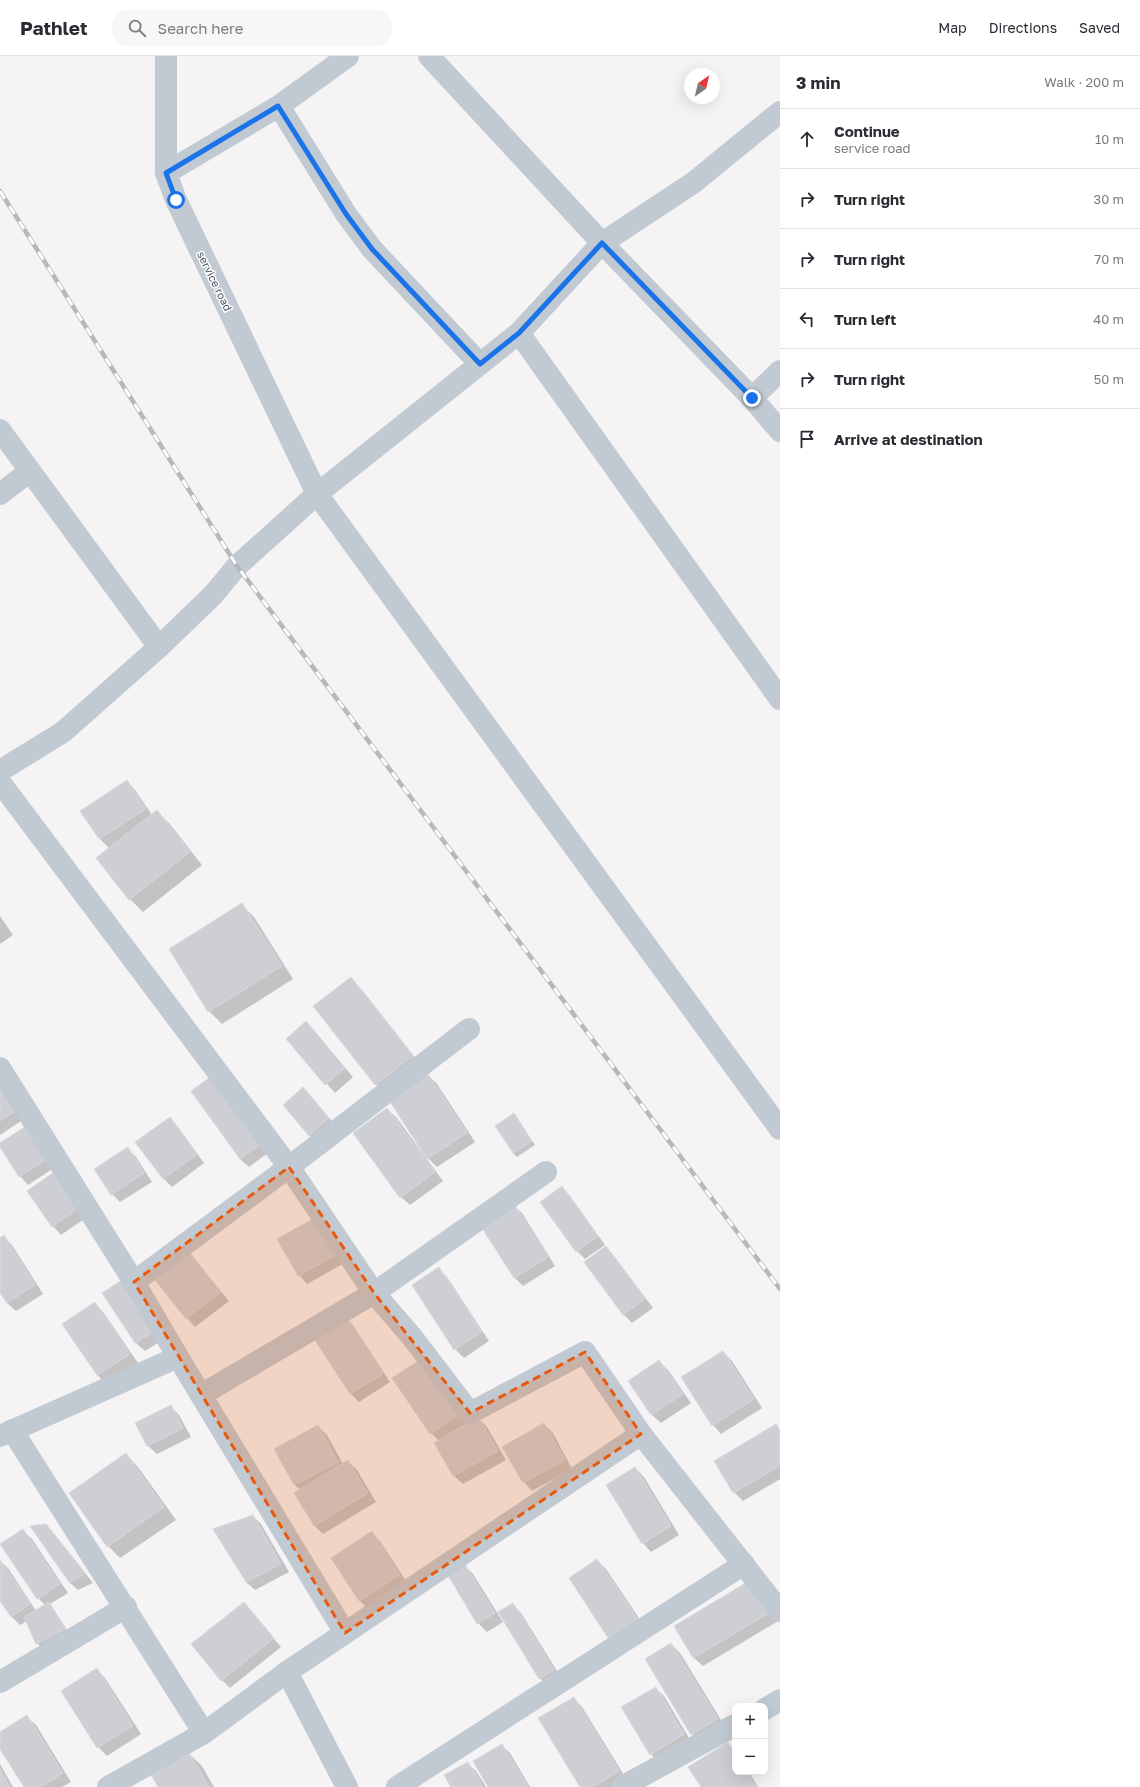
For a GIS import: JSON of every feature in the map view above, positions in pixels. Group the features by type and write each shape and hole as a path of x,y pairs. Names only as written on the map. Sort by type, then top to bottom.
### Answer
{"street":[{"name":"service road","path":"166,56 166,173 176,200 317,494 780,1129"},
{"path":"166,173 278,106 348,56"},
{"path":"437,59 602,243 752,398 780,430"},
{"path":"278,106 346,214 372,249 480,364"},
{"path":"0,771 63,732 159,647 213,595 237,566 317,494 519,333 602,243 692,183 780,112"},
{"path":"519,333 780,698"},
{"path":"752,398 780,371"},
{"path":"0,430 159,647"},
{"path":"0,494 30,471"},
{"path":"0,782 289,1167 374,1293 412,1337 470,1413 585,1352 641,1434 780,1611"},
{"path":"134,1282 289,1167 469,1029"},
{"path":"0,1068 134,1282 344,1633"},
{"path":"201,1395 374,1293 546,1172"},
{"path":"178,1357 6,1433 126,1607 204,1732"},
{"path":"108,1787 204,1732 344,1633 641,1434"},
{"path":"397,1787 744,1564"},
{"path":"0,1682 126,1607"},
{"path":"287,1672 347,1787"},
{"path":"768,1706 780,1700"},
{"path":"622,1787 732,1727"}],"highlighted area":[{"path":"289,1167 374,1293 470,1413 585,1352 641,1434 345,1633 134,1282"}],"building":[{"path":"127,780 146,809 99,839 80,811"},
{"path":"157,810 190,852 129,900 96,858"},
{"path":"242,903 282,966 208,1012 169,949"},
{"path":"351,977 413,1056 375,1085 313,1006"},
{"path":"306,1021 345,1068 325,1085 286,1039"},
{"path":"0,1072 23,1106 0,1121"},
{"path":"216,1073 265,1141 240,1159 191,1091"},
{"path":"428,1074 467,1133 427,1159 389,1100"},
{"path":"303,1087 329,1118 309,1136 283,1105"},
{"path":"387,1108 435,1172 400,1198 353,1133"},
{"path":"514,1113 532,1141 513,1153 495,1126"},
{"path":"170,1117 197,1154 163,1179 135,1142"},
{"path":"31,1123 52,1155 19,1177 0,1147 0,1143"},
{"path":"128,1147 144,1173 111,1195 94,1169"},
{"path":"57,1170 82,1206 52,1227 27,1191"},
{"path":"562,1186 598,1236 576,1252 540,1202"},
{"path":"514,1204 548,1257 514,1278 480,1225"},
{"path":"320,1215 341,1252 298,1276 277,1239"},
{"path":"4,1235 35,1285 7,1303 0,1293 0,1238"},
{"path":"606,1246 645,1299 623,1315 584,1262"},
{"path":"190,1253 221,1292 186,1319 155,1280"},
{"path":"439,1267 482,1332 454,1350 412,1285"},
{"path":"125,1278 158,1329 135,1343 102,1293"},
{"path":"95,1302 130,1354 97,1375 62,1324"},
{"path":"344,1314 383,1374 350,1394 311,1334"},
{"path":"723,1351 754,1399 712,1426 681,1377"},
{"path":"426,1356 463,1412 430,1434 392,1378"},
{"path":"659,1360 683,1394 651,1415 628,1381"},
{"path":"171,1405 183,1428 147,1446 135,1423"},
{"path":"478,1417 498,1451 453,1476 434,1443"},
{"path":"544,1423 565,1460 523,1483 502,1447"},
{"path":"776,1424 780,1431 780,1466 733,1493 714,1461"},
{"path":"318,1425 338,1462 294,1485 274,1449"},
{"path":"126,1453 164,1507 107,1547 69,1493"},
{"path":"348,1460 368,1493 314,1526 294,1493"},
{"path":"635,1467 671,1526 642,1544 606,1485"},
{"path":"253,1515 281,1564 246,1582 213,1529"},
{"path":"46,1524 86,1574 69,1582 30,1526"},
{"path":"23,1529 60,1584 37,1599 0,1544"},
{"path":"372,1531 400,1575 359,1601 331,1558"},
{"path":"597,1559 641,1624 612,1644 569,1578"},
{"path":"0,1560 30,1604 11,1617 0,1601"},
{"path":"465,1565 495,1613 477,1624 448,1575"},
{"path":"754,1578 774,1610 693,1658 674,1626"},
{"path":"49,1602 65,1629 36,1644 24,1617"},
{"path":"244,1602 274,1638 221,1681 191,1644"},
{"path":"513,1603 554,1670 539,1679 498,1612"},
{"path":"671,1643 718,1719 691,1735 645,1659"},
{"path":"97,1668 133,1726 97,1748 61,1691"},
{"path":"656,1687 684,1734 650,1755 621,1707"},
{"path":"574,1697 619,1771 593,1787 580,1787 538,1718"},
{"path":"27,1715 63,1773 41,1787 24,1787 0,1749 0,1732"},
{"path":"728,1742 732,1748 732,1775 749,1775 756,1787 701,1787 688,1767"},
{"path":"502,1744 528,1787 488,1787 473,1761"},
{"path":"189,1753 209,1787 158,1787 151,1775"},
{"path":"468,1762 483,1787 451,1787 444,1775"},
{"path":"0,1769 10,1787 0,1787"}],"railway":[{"path":"0,191 237,566 780,1289"}],"route":[{"path":"176,200 166,173 278,106 346,214 372,249 480,364 519,333 602,243 752,398"}]}
